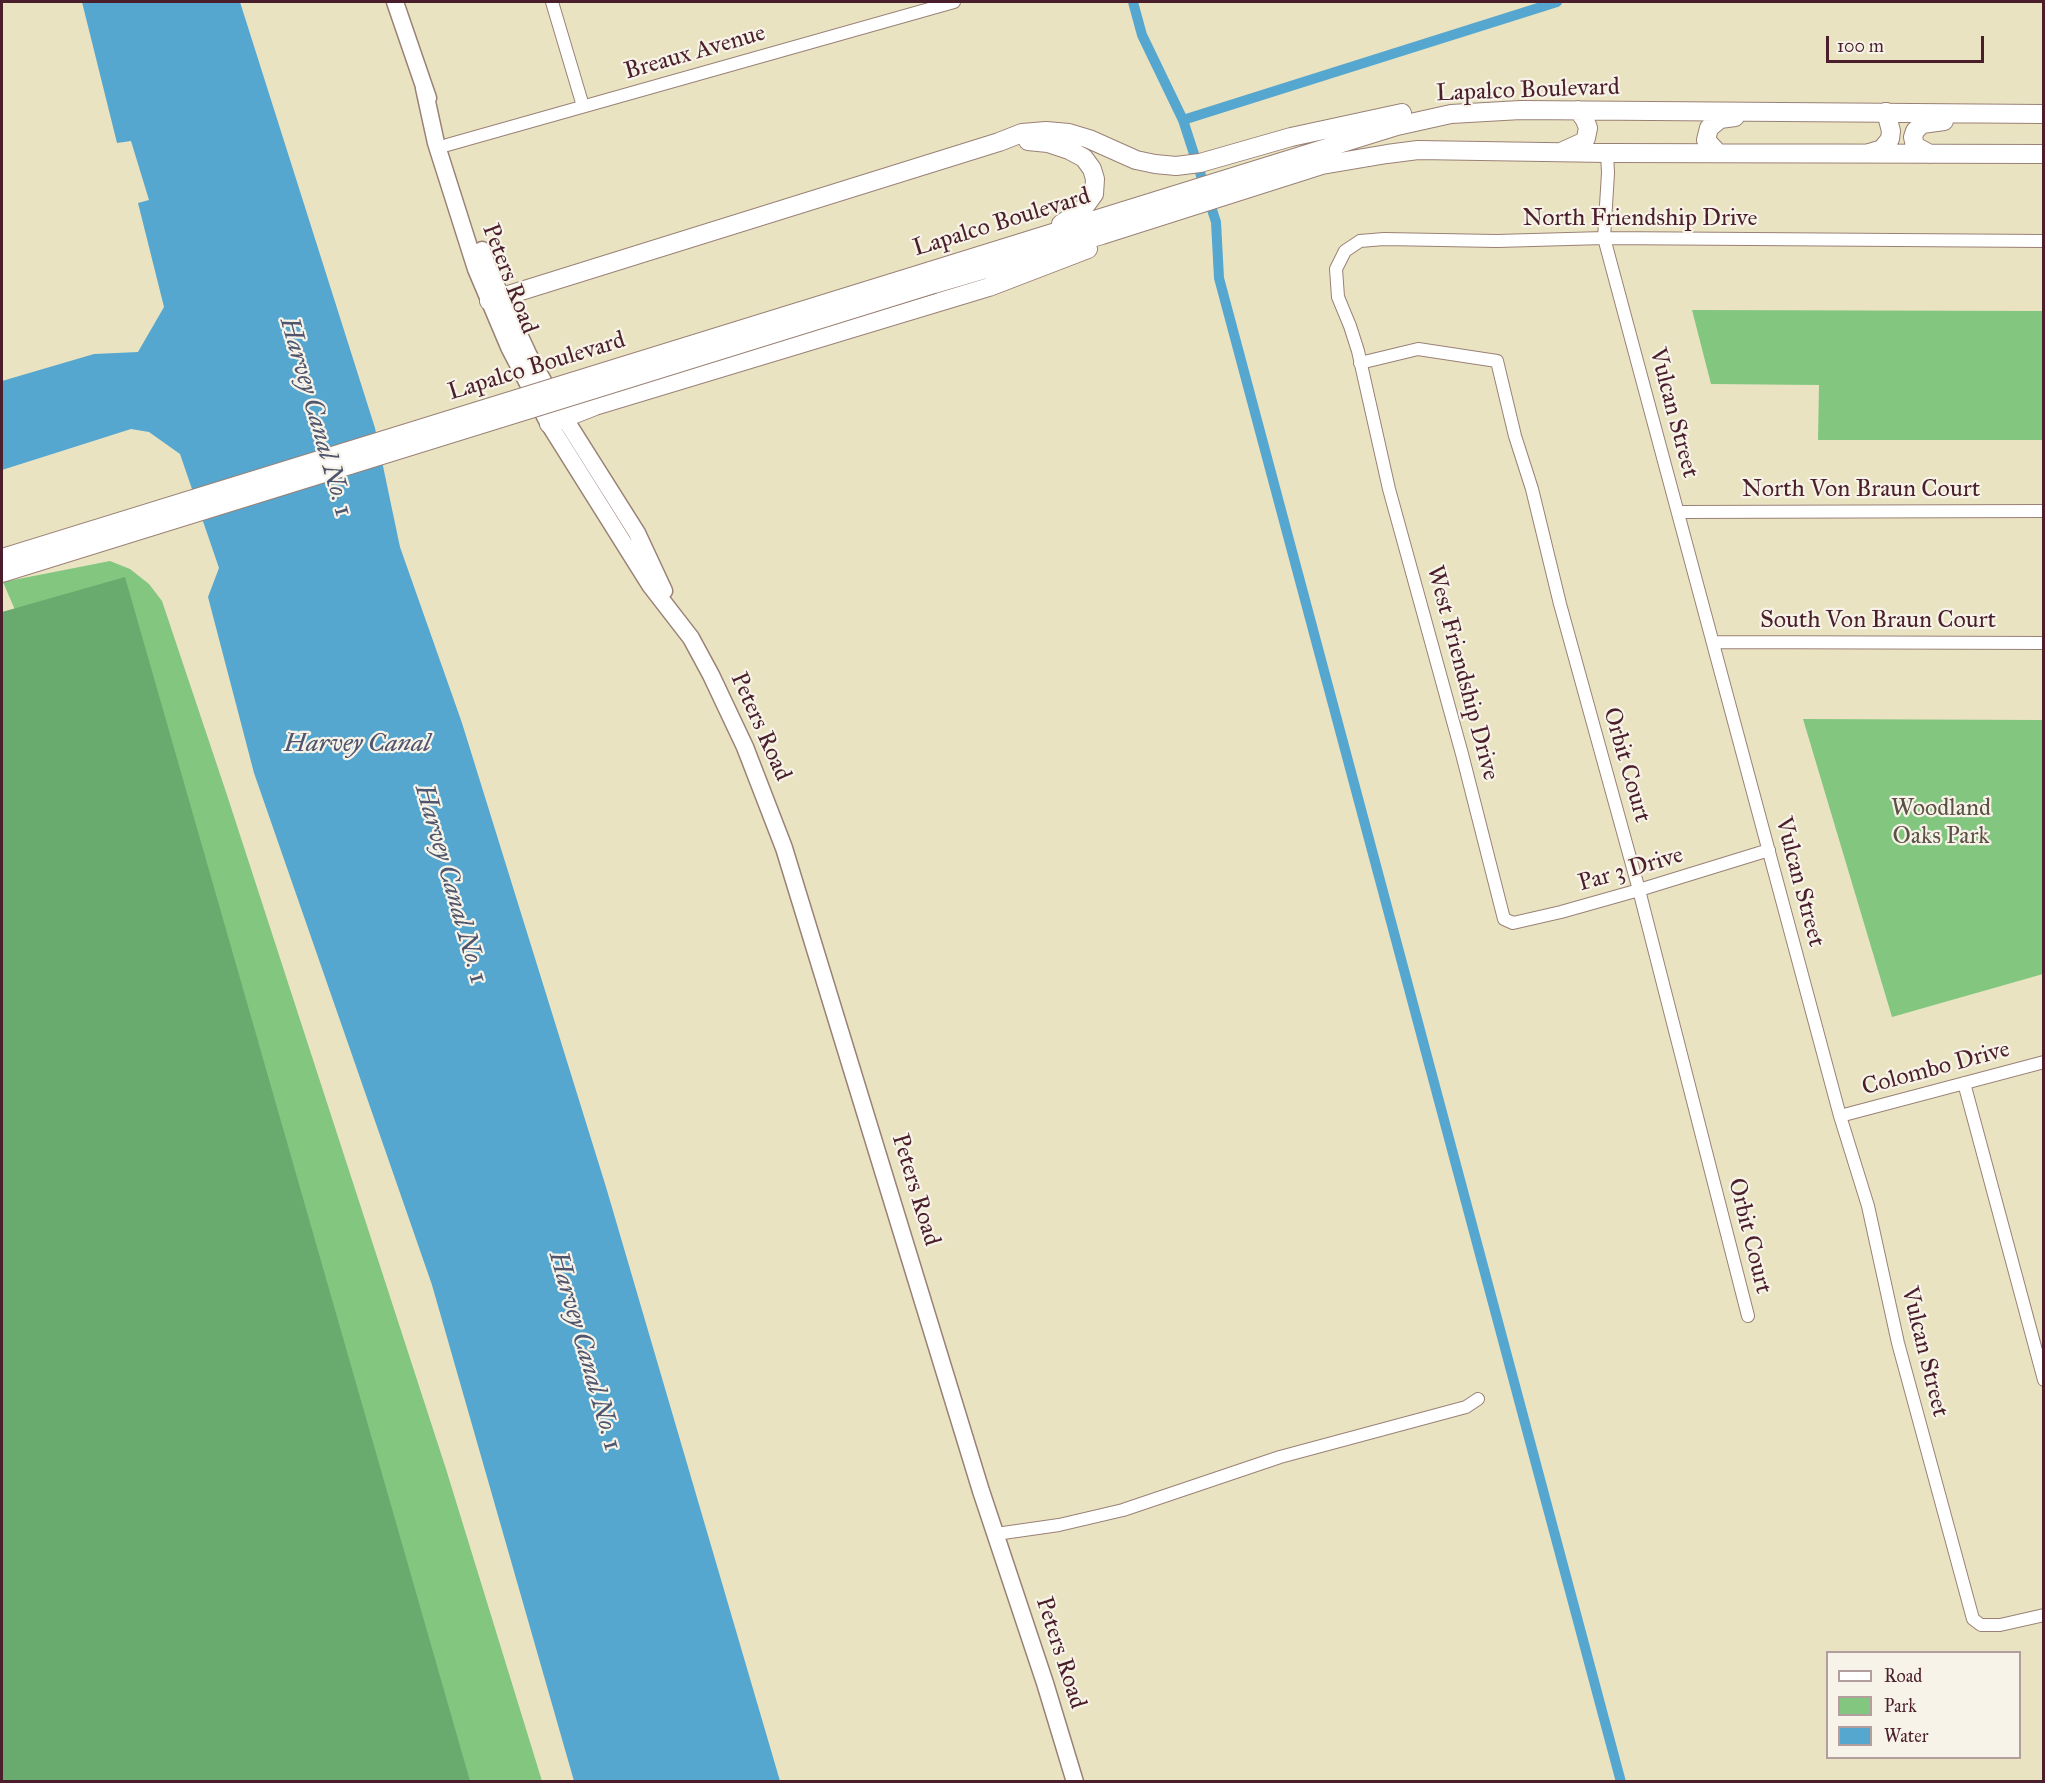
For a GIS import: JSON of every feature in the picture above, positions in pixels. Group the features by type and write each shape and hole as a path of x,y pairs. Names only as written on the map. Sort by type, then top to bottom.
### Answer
{"main road":[{"name":"Peters Road","path":"395,2 424,88 447,145 518,367 556,421 650,585 691,638 745,747 784,848 981,1491 1075,1782"},
{"name":"Peters Road","path":"424,88 436,143 476,269 495,298"},
{"path":"495,298 1030,132 1069,133 1089,139 1136,160 1176,166 1217,159 1291,136 1426,109 1498,104 1521,110"},
{"name":"Lapalco Boulevard","path":"2,573 932,278 1044,234 1224,188 1411,122 1475,112 1521,110 2043,114"},
{"path":"1562,152 1583,142 1586,138 1588,128 1578,110"},
{"path":"1718,153 1706,140 1714,123 1720,119 1772,111"},
{"path":"1869,153 1882,149 1890,139 1886,112"},
{"path":"1930,154 1913,142 1915,131 1922,124 2008,114"},
{"path":"999,142 1030,141 1059,146 1084,158 1092,169 1095,187 1089,202 1074,216 1044,234"},
{"path":"2014,153 2037,148 2043,143"},
{"name":"Lapalco Boulevard","path":"1224,188 1322,165 1418,150 2043,154"},
{"path":"556,421 1015,278 1187,199"},
{"name":"Lapalco Boulevard","path":"2,558 932,278 1102,235 1187,199"}],"street":[{"path":"552,2 583,106"},
{"name":"Breaux Avenue","path":"447,145 954,2"},
{"name":"Vulcan Street","path":"1607,153 1604,238 1840,1116 1868,1206 1898,1343 1973,1619 1981,1624 2000,1625 2043,1616"},
{"name":"North Friendship Drive","path":"1378,439 1359,357 1338,297 1336,269 1345,251 1360,241 1604,238 2043,242"},
{"name":"Orbit Court","path":"1359,357 1418,349 1497,361 1560,604 1640,890 1748,1316"},
{"name":"West Friendship Drive","path":"1378,439 1389,489 1462,754 1504,919"},
{"name":"North Von Braun Court","path":"1678,512 2043,511"},
{"name":"South Von Braun Court","path":"1713,642 2043,643"},
{"name":"Par 3 Drive","path":"1504,919 1513,923 1640,890 1769,850"},
{"name":"Colombo Drive","path":"1840,1116 2043,1062"},
{"path":"1964,1083 2043,1380"},
{"path":"996,1534 1059,1525 1123,1510 1280,1457 1466,1407 1479,1399"}],"green space":[{"path":"1692,310 2043,311 2043,440 1818,440 1819,385 1711,384"},
{"path":"110,561 130,569 149,584 162,601 446,1469 542,1781 2,1781 2,726 24,631 3,582"},
{"path":"125,577 470,1781 2,1781 2,612"},
{"name":"Woodland Oaks Park","path":"1803,719 2043,720 2043,974 1892,1017"}],"water":[{"name":"Harvey Canal","path":"82,2 240,2 375,428 400,547 462,723 606,1187 780,1781 574,1781 432,1285 254,773 208,597 219,568 180,454 149,432 131,429 2,470 2,381 94,354 138,352 164,307 138,203 149,200 131,141 117,143"}],"waterway":[{"path":"1133,2 1142,35 1183,120 1216,222 1219,278 1621,1782"},
{"path":"1183,120 1557,2"}],"water label":[{"name":"Harvey Canal No. 1","path":"315,417"},
{"name":"Harvey Canal No. 1","path":"450,884"},
{"name":"Harvey Canal No. 1","path":"584,1351"}]}
